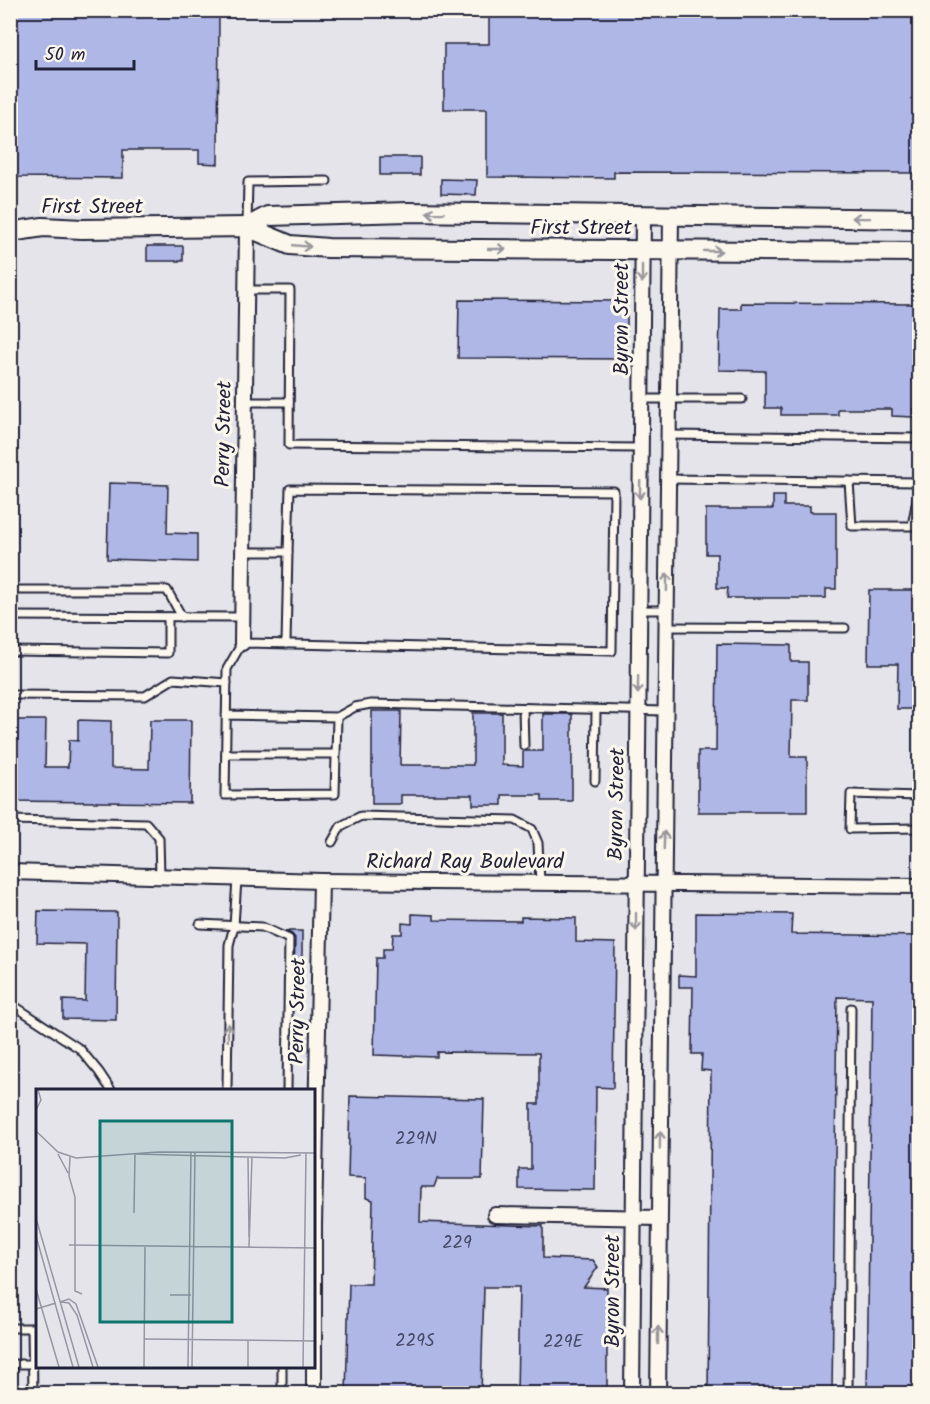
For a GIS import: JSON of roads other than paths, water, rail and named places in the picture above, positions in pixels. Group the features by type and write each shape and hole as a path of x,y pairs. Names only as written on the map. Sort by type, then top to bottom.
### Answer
{"street":[{"name":"First Street","path":"247,227 268,216 408,213 920,219"},
{"name":"Byron Street","path":"632,1394 643,216"},
{"path":"658,1394 671,217"},
{"name":"First Street","path":"10,232 43,227 82,229 247,227 290,245 328,248 920,252"},
{"name":"Perry Street","path":"242,643 247,227"},
{"name":"Richard Ray Boulevard","path":"10,872 321,881 920,886"},
{"name":"Perry Street","path":"315,1166 321,881"},
{"path":"635,1062 661,1063"},
{"path":"495,1215 659,1218"},
{"name":"Perry Street","path":"314,1368 314,1394"}],"lane":[{"path":"247,227 248,182 327,181"},
{"path":"246,290 290,290 289,445 641,448"},
{"path":"641,399 742,399"},
{"path":"245,402 289,402"},
{"path":"669,435 920,438"},
{"path":"668,479 849,481 920,482 912,526 852,526 849,481"},
{"path":"286,644 290,489 614,491 612,651 286,644 242,643 227,669 225,795 335,794 338,717"},
{"path":"243,552 288,552"},
{"path":"10,590 167,590 182,617"},
{"path":"639,610 667,610"},
{"path":"10,616 242,618"},
{"path":"10,651 168,653 168,617"},
{"path":"666,627 844,628"},
{"path":"10,695 145,696 173,680 227,682"},
{"path":"226,715 338,717 355,707 371,704 665,711"},
{"path":"524,708 524,746"},
{"path":"595,781 596,710"},
{"path":"226,754 336,754"},
{"path":"920,796 851,794 850,829 920,828"},
{"path":"332,842 341,826 361,816 515,820 532,829 538,843 540,882"},
{"path":"10,820 146,823 159,838 160,876"},
{"path":"227,1089 229,945 234,926 237,879"},
{"path":"200,924 262,927 289,939 286,1089"},
{"path":"10,1003 80,1049 110,1089"},
{"path":"848,1394 851,1008"},
{"path":"10,1328 35,1328 33,1394"},
{"path":"10,1364 33,1364"},
{"path":"282,1368 282,1394"}]}
